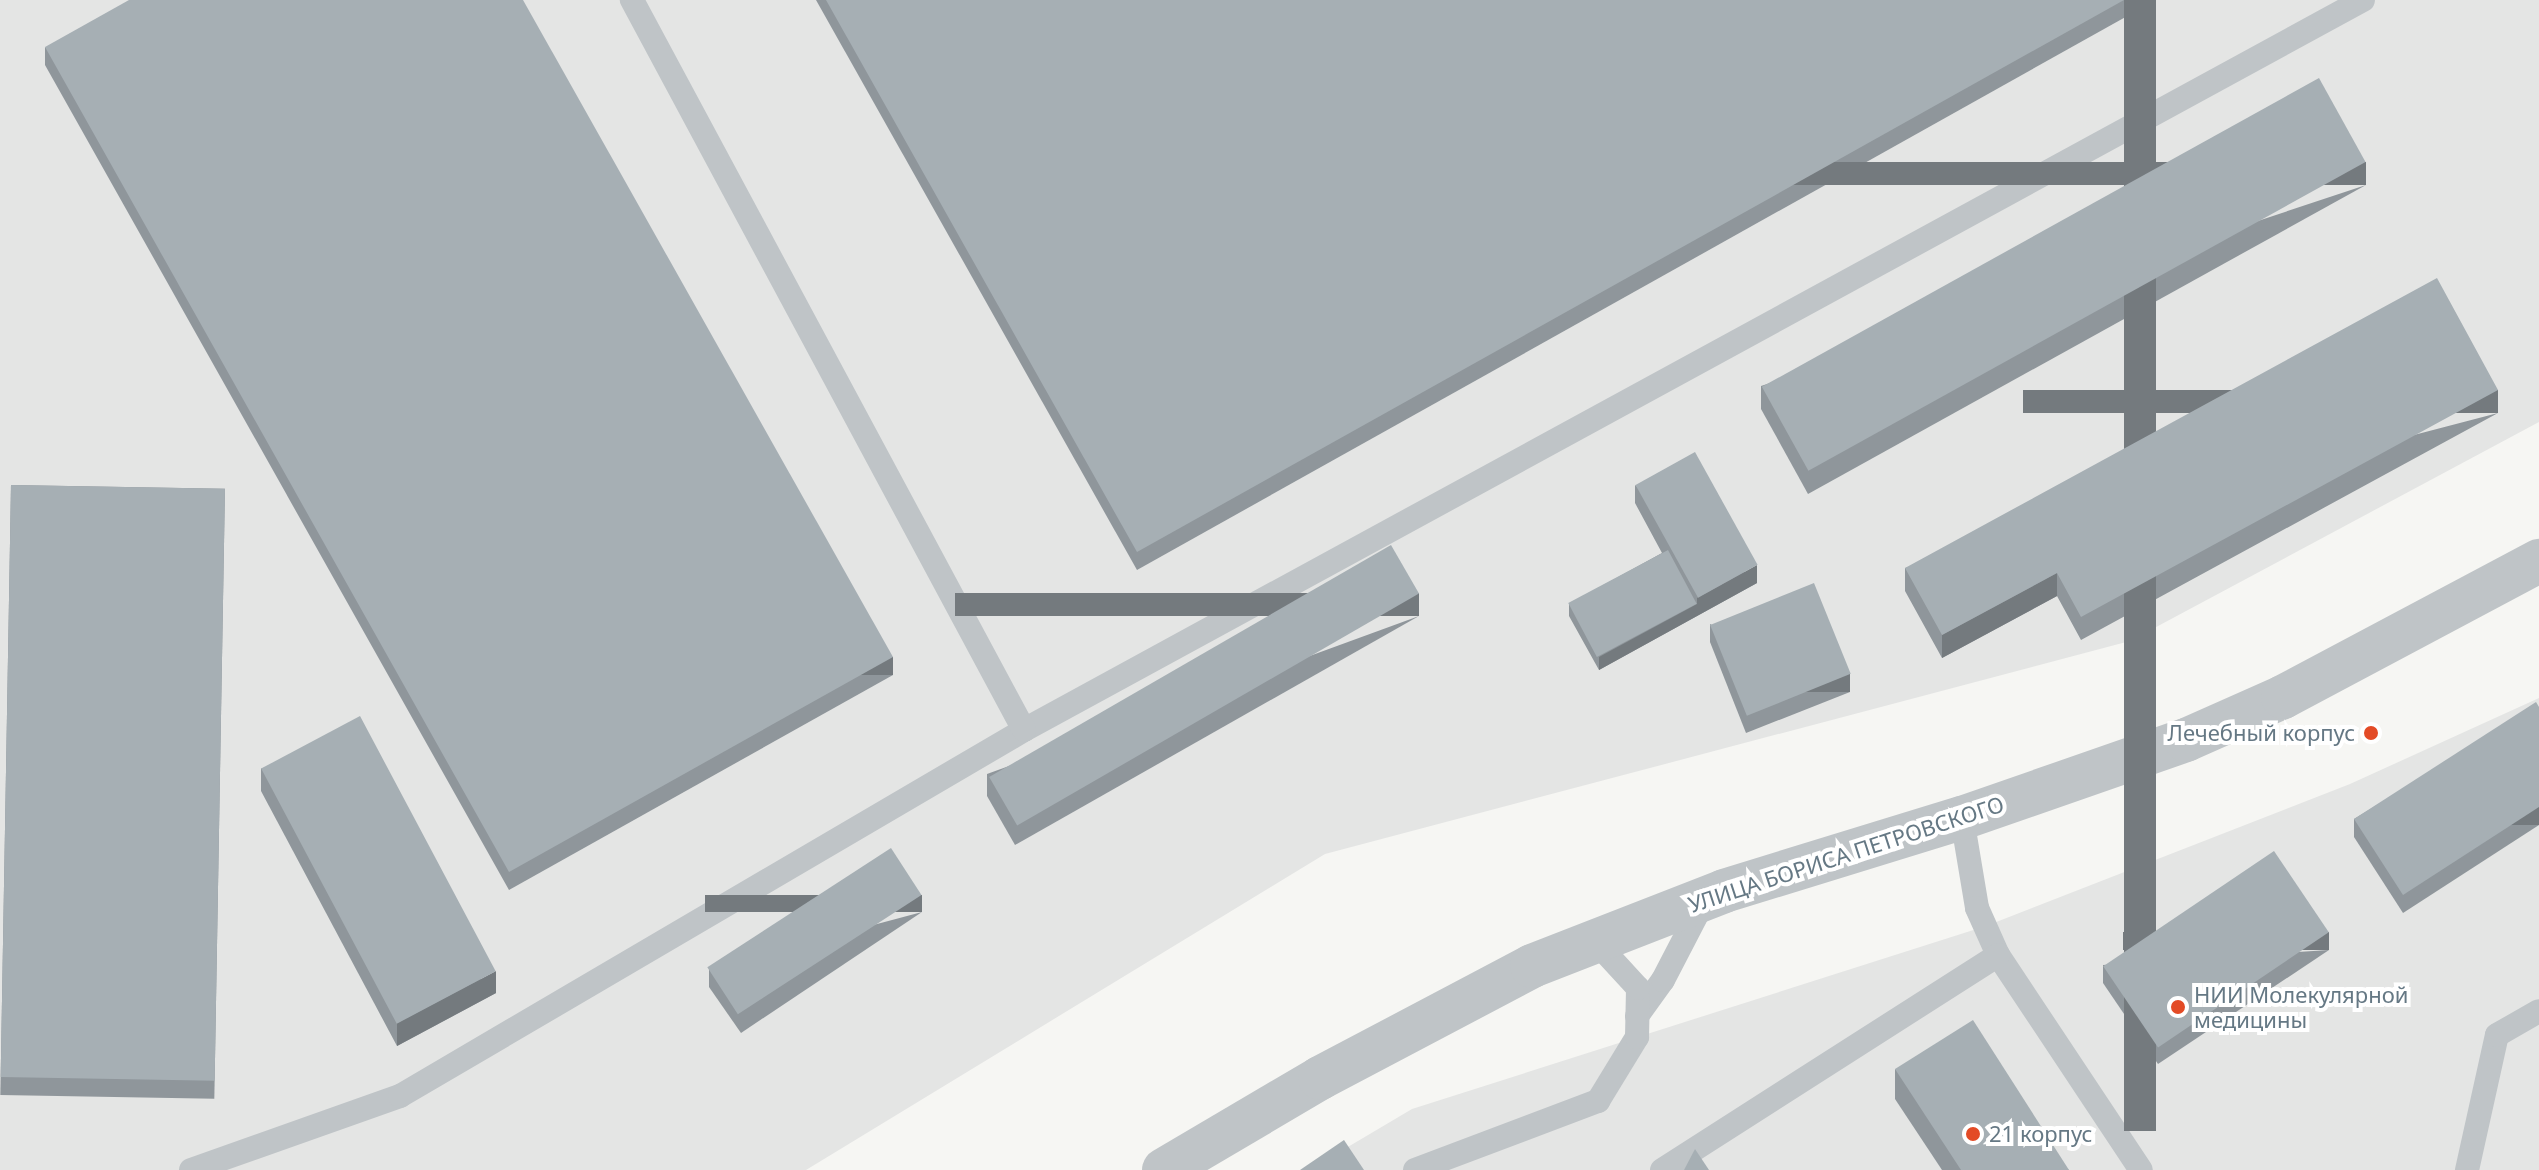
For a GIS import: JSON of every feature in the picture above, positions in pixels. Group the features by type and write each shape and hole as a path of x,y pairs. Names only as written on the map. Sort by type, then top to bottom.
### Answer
{"street":[{"name":"УЛИЦА БОРИСА ПЕТРОВСКОГО","path":"1164,1170 1334,1071 1593,939 1706,897 1962,818 2186,740 2283,697 2539,561"}],"lane":[{"path":"632,0 1024,730"},
{"path":"191,1170 400,1096 1024,730 2363,0"},
{"path":"1962,818 1977,908 1998,955 2141,1170"},
{"path":"1637,1016 1663,980 1706,897"},
{"path":"1415,1170 1598,1101 1637,1037 1638,988 1593,939"},
{"path":"1662,1170 1998,955"},
{"path":"2467,1170 2497,1035 2539,1011"}],"shaded area":[{"path":"0,0 2539,0 2539,422 2130,641 1325,854 806,1170 0,1170"},
{"path":"2539,698 2539,1170 1309,1170 1412,1109 1986,926 2350,784"}],"building":[{"path":"129,0 523,0 893,657 509,872 45,47"},
{"path":"826,0 2124,0 1137,552"},
{"path":"2319,78 2366,162 1808,471 1762,387"},
{"path":"2437,278 2498,390 2081,617 2057,573 1942,635 1905,568"},
{"path":"1695,452 1758,565 1698,598 1636,485"},
{"path":"11,485 225,489 215,1081 1,1077"},
{"path":"1391,545 1419,593 1017,825 989,777"},
{"path":"1668,550 1697,604 1597,657 1568,603"},
{"path":"1814,583 1851,674 1747,716 1710,625"},
{"path":"2536,702 2539,707 2539,807 2403,895 2354,819"},
{"path":"360,716 496,971 397,1024 261,769"},
{"path":"891,848 921,895 738,1014 707,967"},
{"path":"2274,851 2329,932 2158,1047 2103,966"},
{"name":"21 корпус","path":"1973,1020 2069,1170 1961,1170 1895,1069"},
{"path":"1344,1140 1364,1170 1300,1170"},
{"path":"1695,1149 1709,1170 1684,1170"}],"place":[{"name":"Лечебный корпус","path":"2371,733"},
{"name":"НИИ Молекулярной медицины","path":"2178,1007"},
{"name":"21 корпус","path":"1973,1134"}]}
